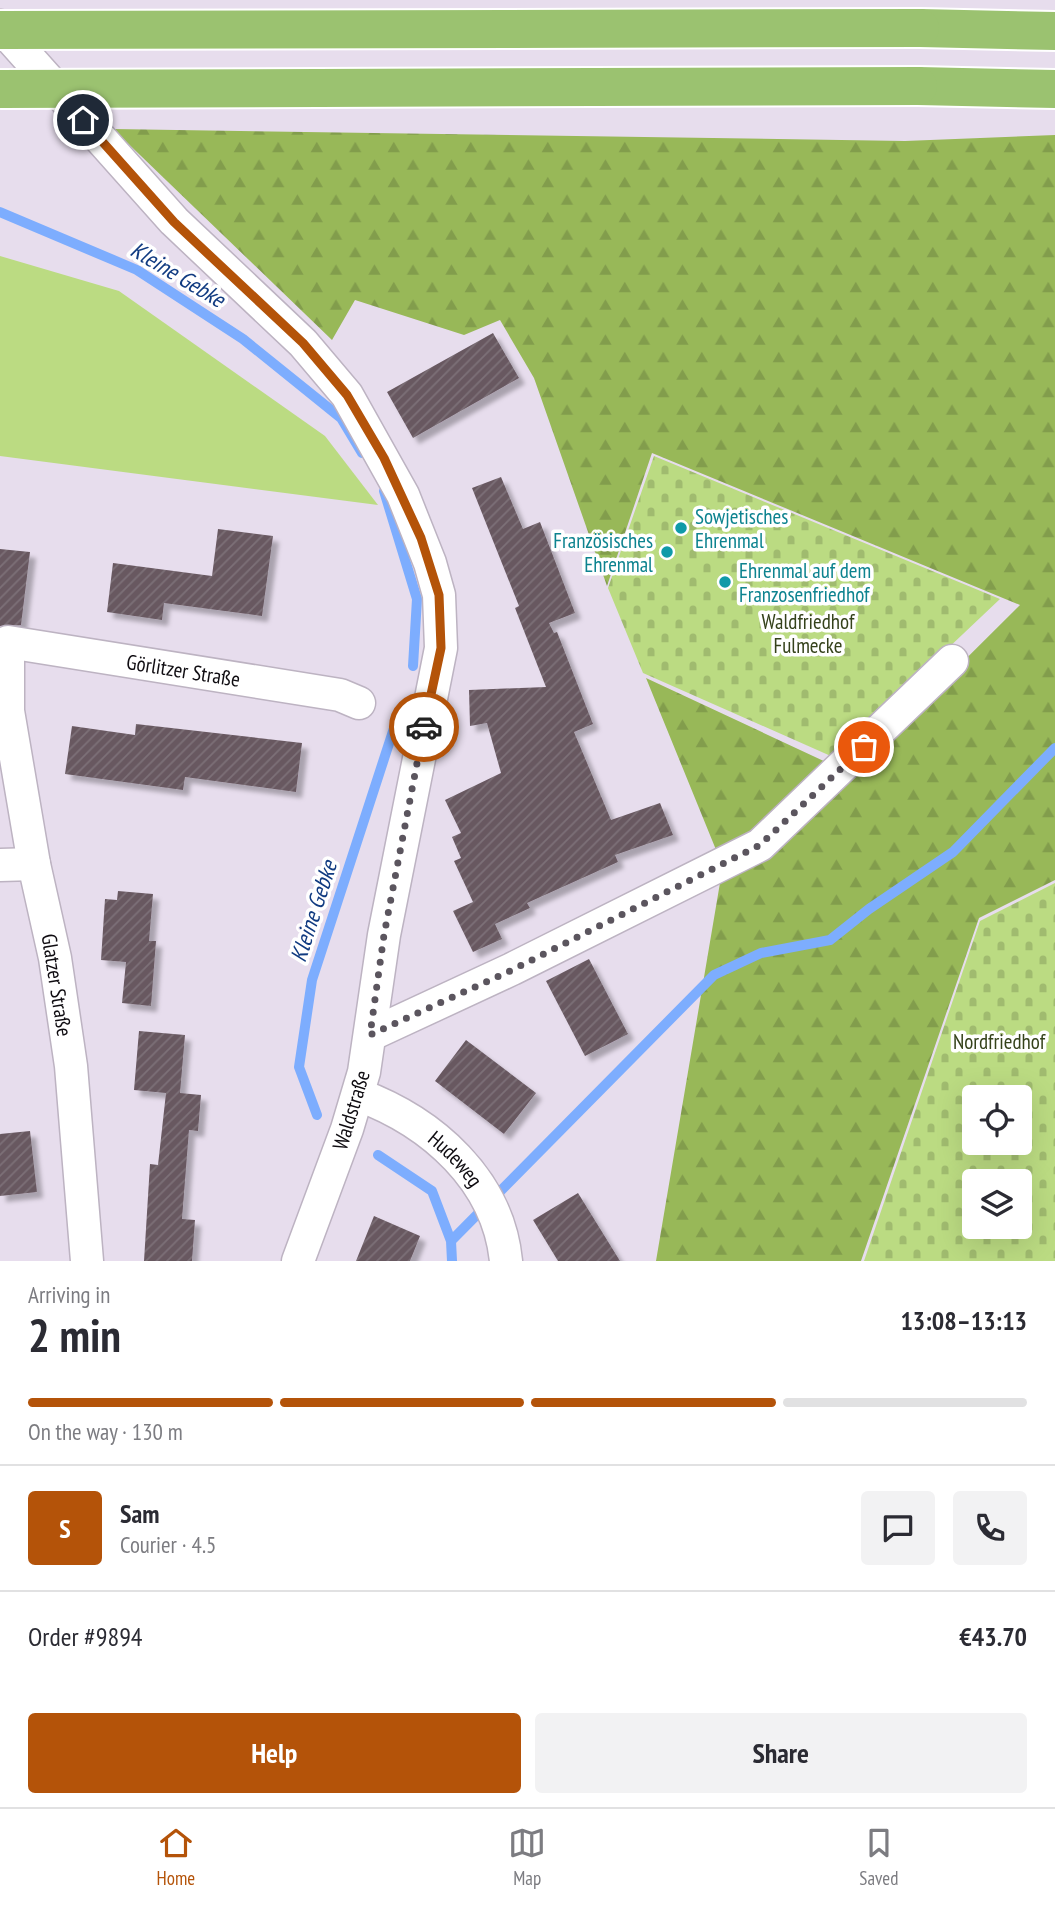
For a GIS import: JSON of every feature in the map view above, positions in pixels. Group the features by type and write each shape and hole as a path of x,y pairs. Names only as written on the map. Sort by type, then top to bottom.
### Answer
{"highway":[{"path":"0,28 920,28 1055,31"},
{"path":"0,89 918,86 1055,89"}],"street":[{"name":"Waldstraße","path":"0,28 174,222 303,343 347,395 384,458 421,538 439,595 441,648 384,935 359,1095 298,1261"},
{"name":"Görlitzer Straße","path":"8,711 4,642 340,695 359,703"},
{"path":"370,1035 512,970 760,845 952,661"},
{"name":"Glatzer Straße","path":"8,711 34,864 55,958 71,1066 87,1261"},
{"path":"0,866 34,864"},
{"name":"Hudeweg","path":"359,1095 398,1112 434,1135 454,1153 495,1213 506,1261"}],"green space":[{"path":"113,129 905,141 1055,135 1055,880 979,918 861,1261 656,1261 722,871 721,862 646,678 828,763 844,780 1020,605 652,453 607,586 534,378 500,320 464,335 355,300 332,340"},
{"path":"0,256 119,291 325,436 378,505 0,456"},
{"name":"Waldfriedhof Fulmecke","path":"654,456 1000,599 833,757 643,673 608,588"},
{"name":"Nordfriedhof","path":"1055,883 1055,1261 864,1261 980,921"}],"building":[{"path":"493,333 519,378 413,438 387,392"},
{"path":"501,477 523,529 540,522 575,613 549,623 554,633 557,632 593,724 574,732 611,820 660,803 673,835 615,855 618,862 527,903 530,908 495,924 502,939 473,952 453,911 473,902 454,861 461,858 452,837 461,833 445,800 501,773 487,723 470,726 469,690 546,687 515,608 519,606 472,488"},
{"path":"218,529 273,536 262,616 164,603 162,620 107,612 113,563 212,576"},
{"path":"0,549 30,552 21,625 0,626"},
{"path":"136,724 302,743 296,792 185,777 183,790 65,774 72,726 135,735"},
{"path":"118,891 153,894 149,941 156,941 151,1006 122,1003 126,962 101,960 105,899 117,900"},
{"path":"589,959 628,1034 585,1056 546,981"},
{"path":"139,1031 185,1035 180,1093 201,1095 198,1131 189,1130 182,1219 195,1220 192,1261 144,1261 150,1164 158,1165 166,1093 134,1090"},
{"path":"466,1040 536,1093 504,1134 435,1081"},
{"path":"30,1131 37,1192 0,1196 0,1134"},
{"path":"578,1193 620,1261 558,1261 533,1220"},
{"path":"374,1216 420,1236 410,1261 356,1261"}],"waterway":[{"name":"Kleine Gebke","path":"0,212 137,270 243,339 341,418 362,453"},
{"name":"Kleine Gebke","path":"384,491 417,599 413,666"},
{"name":"Kleine Gebke","path":"317,1115 299,1067 312,980 396,722"},
{"path":"451,1241 714,975 761,953 830,940 869,909 953,852 1055,748"},
{"name":"Kleine Gebke","path":"378,1155 432,1191 451,1241 452,1261"}],"way so far":[{"path":"424,727 384,935 370,1035 512,970 760,845 864,747"}],"place":[{"name":"Sowjetisches Ehrenmal","path":"681,528"},
{"name":"Französisches Ehrenmal","path":"667,552"},
{"name":"Ehrenmal auf dem Franzosenfriedhof","path":"725,582"}],"route":[{"path":"83,120 174,222 303,343 347,395 384,458 421,538 439,595 441,648 424,727"}]}
